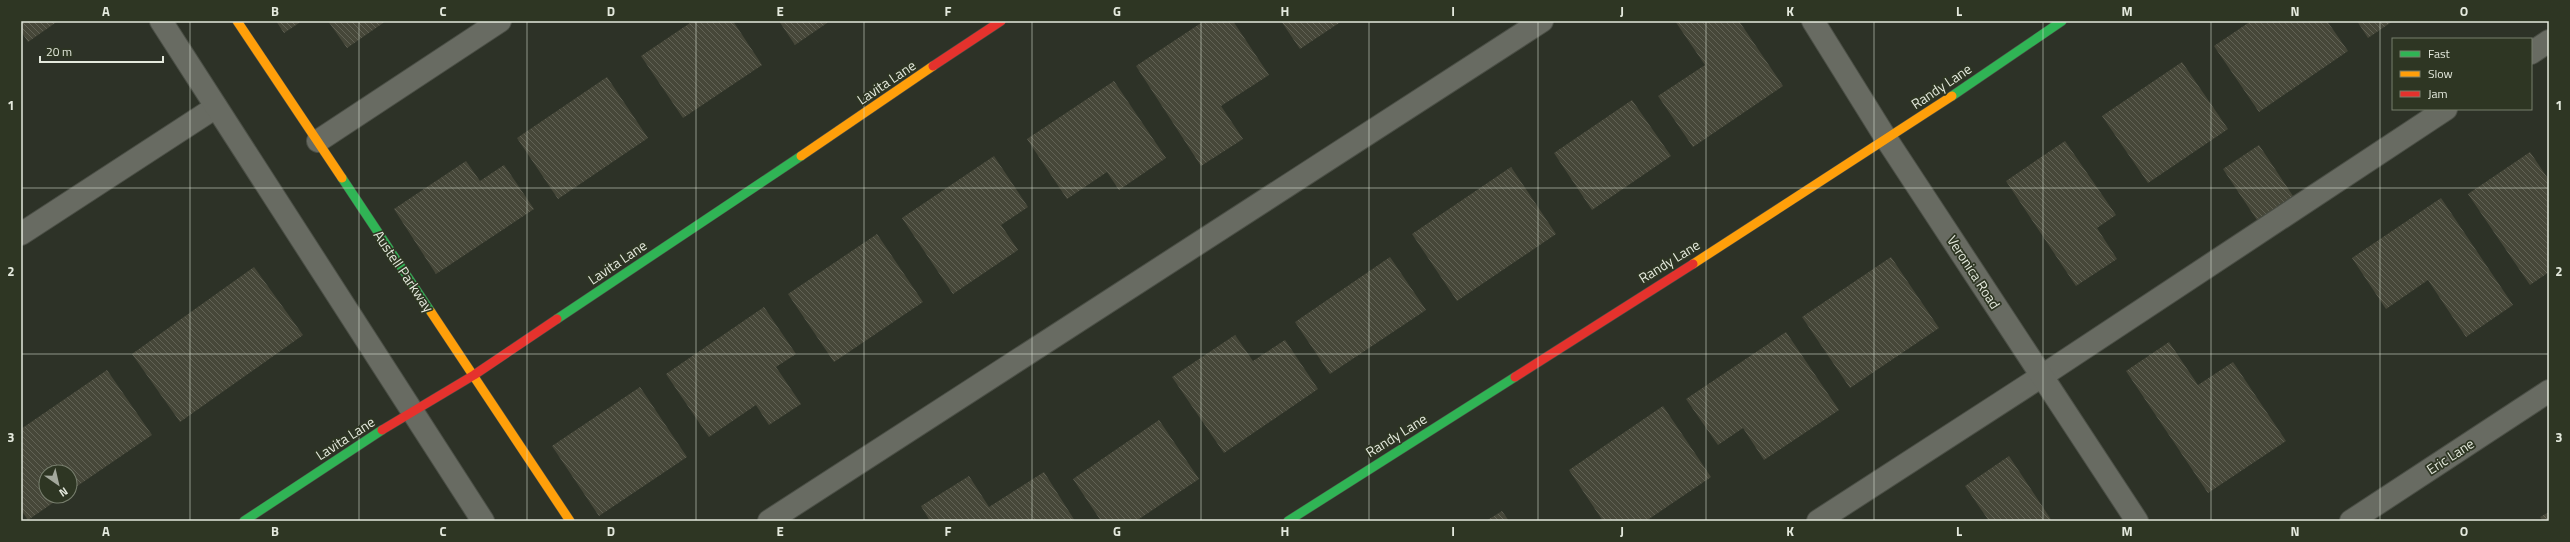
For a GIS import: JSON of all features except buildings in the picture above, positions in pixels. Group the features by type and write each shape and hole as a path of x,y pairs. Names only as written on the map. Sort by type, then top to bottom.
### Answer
{"street":[{"path":"161,21 483,521"},
{"name":"Austell Parkway","path":"237,21 570,521"},
{"path":"318,142 500,21"},
{"name":"Lavita Lane","path":"244,521 411,411 474,375 1001,21"},
{"path":"769,521 1542,21"},
{"name":"Veronica Road","path":"1812,21 1887,140 2137,521"},
{"name":"Randy Lane","path":"1288,521 1887,140 2062,21"},
{"path":"2532,52 2549,41"},
{"path":"21,234 216,107"},
{"path":"1818,521 2042,376 2444,110"},
{"name":"Eric Lane","path":"2351,521 2549,391"}],"traffic: fast":[{"path":"1952,96 2062,21"},
{"path":"557,319 801,156"},
{"path":"342,178 431,312"},
{"path":"1288,521 1515,377"},
{"path":"244,521 382,430"}],"traffic: slow":[{"path":"237,21 342,178"},
{"path":"801,156 933,66"},
{"path":"1693,264 1952,96"},
{"path":"431,312 570,521"}],"traffic: jam":[{"path":"933,66 1001,21"},
{"path":"1515,377 1693,264"},
{"path":"382,430 474,375 557,319"}]}
